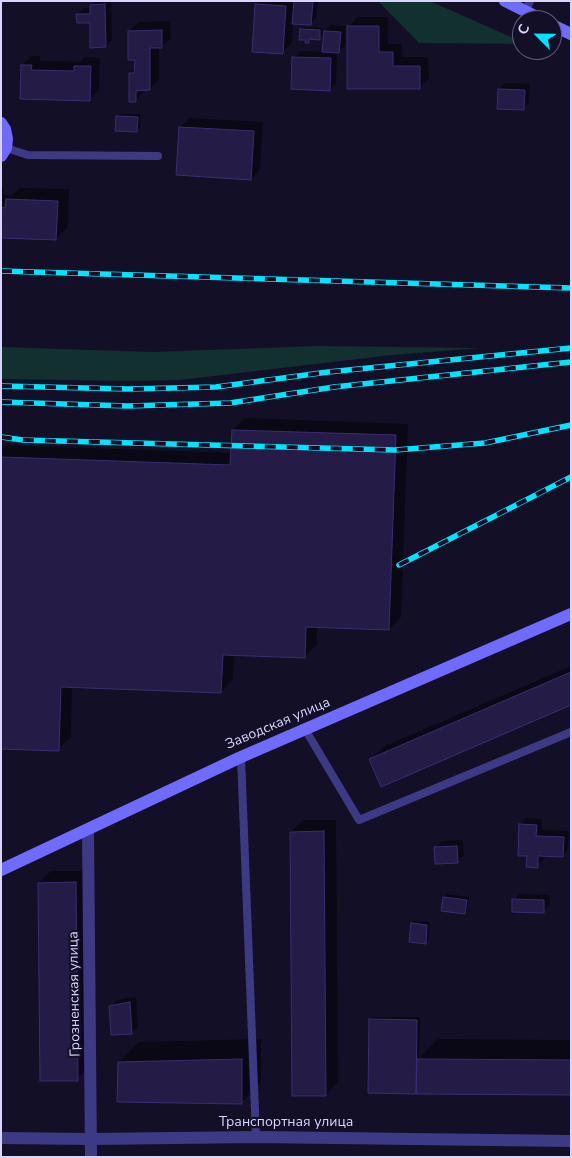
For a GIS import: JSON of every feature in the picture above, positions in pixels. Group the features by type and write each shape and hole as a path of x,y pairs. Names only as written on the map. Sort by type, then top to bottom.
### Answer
{"street":[{"path":"506,1 528,6"},
{"path":"1,123 5,129 7,139 3,152"},
{"name":"Заводская улица","path":"1,870 241,757 571,614"},
{"name":"Грозненская улица","path":"88,830 91,1157"},
{"name":"Транспортная улица","path":"1,1138 256,1137 571,1141"}],"lane":[{"path":"3,152 28,155 158,156"},
{"path":"306,729 359,820 571,732"},
{"path":"241,757 256,1137"}],"green space":[{"path":"378,1 430,1 512,38 512,44 419,43"},
{"path":"318,346 480,348 392,355 180,380 1,379 1,347 153,352"}],"building":[{"path":"294,1 313,1 311,25 292,24"},
{"path":"105,4 106,47 90,48 90,23 77,23 76,14 90,14 90,5"},
{"path":"255,4 286,6 283,54 252,52"},
{"path":"347,26 379,26 379,52 393,52 393,66 420,66 420,89 347,89"},
{"path":"300,29 320,30 320,40 309,39 309,43 305,43 306,40 299,40"},
{"path":"162,30 162,48 150,48 150,90 136,91 136,102 129,102 129,73 134,73 135,60 128,60 128,31"},
{"path":"324,31 341,32 339,53 322,52"},
{"path":"292,57 331,58 330,91 291,89"},
{"path":"21,65 32,65 31,70 74,71 74,66 91,66 90,101 20,99"},
{"path":"498,89 525,90 524,110 497,109"},
{"path":"116,116 138,117 137,132 115,131"},
{"path":"179,127 254,131 251,180 176,175"},
{"path":"6,199 58,201 56,240 1,238 1,207 5,208"},
{"path":"232,430 396,435 389,630 306,627 305,658 223,655 221,693 61,687 59,751 1,749 1,457 230,465"},
{"path":"571,672 571,705 381,787 369,759"},
{"path":"519,824 537,825 536,836 564,837 563,857 538,856 538,868 526,867 527,856 518,856"},
{"path":"324,831 326,1096 292,1096 290,832"},
{"path":"457,846 458,863 435,864 434,847"},
{"path":"76,882 78,1081 40,1081 38,883"},
{"path":"443,897 467,900 465,914 441,911"},
{"path":"512,899 544,900 544,913 512,912"},
{"path":"411,923 427,925 426,944 409,942"},
{"path":"130,1002 132,1034 111,1035 109,1006"},
{"path":"369,1019 417,1020 416,1094 368,1093"},
{"path":"242,1059 242,1104 117,1102 118,1062"},
{"path":"417,1059 571,1060 571,1095 416,1094"}],"railway":[{"path":"1,271 571,288"},
{"path":"1,386 128,389 216,387 328,372 571,348"},
{"path":"1,402 128,406 230,403 334,387 571,362"},
{"path":"1,437 23,440 395,450 485,443 571,425"},
{"path":"399,565 571,477"}]}
